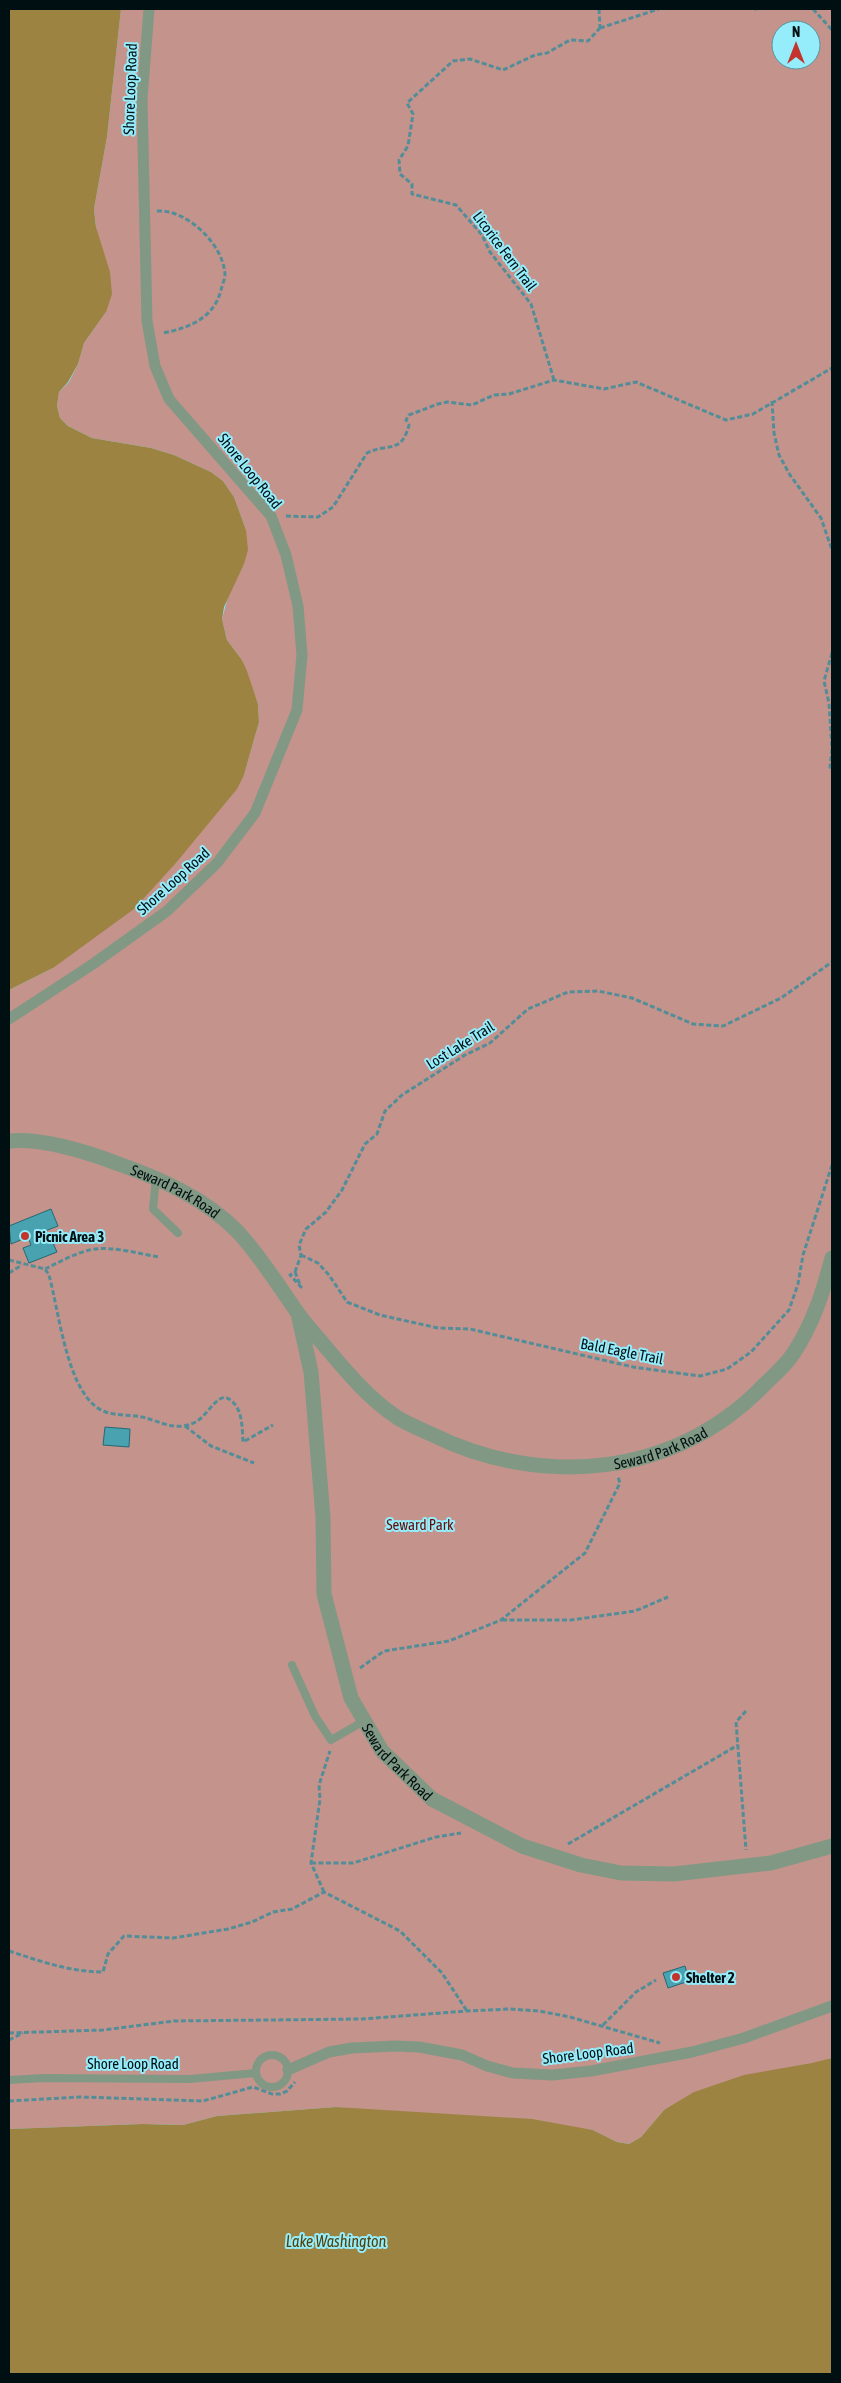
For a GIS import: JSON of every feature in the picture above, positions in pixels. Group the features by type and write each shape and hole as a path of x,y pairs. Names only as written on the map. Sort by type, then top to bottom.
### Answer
{"street":[{"name":"Shore Loop Road","path":"9,1019 93,964 167,910 217,863 255,812 297,710 302,655 298,606 286,555 270,516 169,399 155,366 147,321 142,99 149,9"},
{"name":"Seward Park Road","path":"9,1141 85,1151 156,1177 212,1209 237,1232 279,1283 298,1314 358,1386 398,1418 461,1449 521,1464 591,1467 616,1464 660,1453 696,1438 751,1399 791,1357 807,1331 820,1302 832,1258"},
{"name":"Seward Park Road","path":"298,1314 311,1372 323,1518 324,1594 351,1698 382,1751 432,1799 522,1846 621,1873 674,1874 771,1863 832,1846"},
{"name":"Shore Loop Road","path":"288,2070 329,2052 352,2048 403,2047 439,2050 462,2055 487,2066 513,2073 552,2075 581,2072 692,2052 744,2038 832,2006"}],"lane":[{"path":"156,1177 153,1209 178,1233"},
{"path":"292,1665 315,1716 330,1740 364,1721"},
{"path":"256,2073 261,2059 271,2055 280,2058 288,2070"},
{"name":"Shore Loop Road","path":"9,2080 44,2078 190,2078 256,2073 264,2085 273,2087 285,2079 288,2070"}],"path":[{"path":"598,9 600,28 659,9"},
{"path":"812,9 832,30"},
{"name":"Licorice Fern Trail","path":"554,380 531,304 490,252 482,234 456,205 412,194 412,184 400,174 399,160 408,146 413,114 407,103 453,61 470,59 503,70 535,55 547,53 570,40 588,41 600,28"},
{"path":"144,211 163,210 194,223 209,238 218,254 225,275 219,298 207,315 194,324 150,336"},
{"path":"270,516 318,517 333,508 367,453 401,444 409,425 406,420 409,415 447,402 472,404 494,394 510,394 554,380 604,389 636,382 726,420 753,414 772,401 832,368"},
{"path":"772,401 774,433 779,455 794,482 821,518 832,550"},
{"path":"832,654 824,681 830,710 830,768 832,771"},
{"name":"Lost Lake Trail","path":"290,1275 295,1272 301,1256 299,1245 306,1229 326,1212 342,1190 365,1144 377,1134 385,1111 402,1095 465,1055 490,1043 528,1009 568,992 598,991 632,998 694,1024 723,1026 781,998 797,988 819,969 832,962"},
{"name":"Bald Eagle Trail","path":"301,1256 318,1263 329,1275 347,1302 380,1315 438,1328 470,1329 633,1367 700,1376 727,1369 751,1352 789,1310 798,1284 802,1255 832,1165"},
{"path":"45,1270 61,1260 90,1250 111,1250 160,1257"},
{"path":"9,1260 45,1270 49,1275 69,1363 79,1384 95,1406 116,1415 143,1417 174,1426 184,1426 207,1415 215,1402 225,1397 231,1399 239,1412 243,1442 273,1425"},
{"path":"9,1273 22,1265"},
{"path":"184,1426 211,1446 254,1463"},
{"path":"345,1675 351,1674 384,1651 449,1641 501,1620 585,1553 620,1483 616,1464"},
{"path":"501,1620 580,1619 635,1611 668,1597"},
{"path":"746,1711 736,1722 747,1866"},
{"path":"330,1740 331,1749 320,1785 320,1799 311,1863 324,1892 400,1931 442,1973 467,2011"},
{"path":"550,1855 738,1745"},
{"path":"311,1863 353,1863 436,1837 462,1833"},
{"path":"9,1951 60,1967 84,1972 103,1972 108,1954 124,1936 173,1938 228,1930 274,1912 292,1909 324,1892"},
{"path":"603,2025 636,1992 656,1980"},
{"path":"9,2032 103,2030 174,2021 362,2020 467,2011 539,2011 603,2025 666,2045"},
{"path":"9,2040 26,2032"},
{"path":"9,2102 80,2097 203,2101 253,2087 272,2094 280,2094 287,2091 294,2084 300,2065"}],"green space":[{"name":"Seward Park","path":"121,9 832,9 832,2058 664,2110 641,2137 629,2144 617,2142 593,2130 336,2107 217,2116 183,2125 142,2124 9,2129 9,990 53,968 244,775 259,722 258,704 242,660 227,640 222,619 230,590 244,564 246,530 234,497 223,481 211,472 174,455 151,448 92,438 68,426 60,418 57,406 59,392 69,382 78,364 84,343 106,312 94,209 107,137"}],"water":[{"path":"9,9 121,9 107,137 94,209 96,227 110,272 112,294 106,312 84,343 78,364 68,382 59,392 57,406 60,418 68,426 92,438 151,448 174,455 211,472 223,481 234,497 246,530 248,550 244,564 224,607 222,619 227,640 242,660 247,671 258,704 259,722 244,775 237,789 175,864 134,909 53,968 9,990"},
{"name":"Lake Washington","path":"832,2058 832,2374 9,2374 9,2129 142,2124 183,2125 217,2116 336,2107 532,2119 593,2130 617,2142 629,2144 641,2137 664,2110 694,2092 744,2075"}],"building":[{"name":"Picnic Area 3","path":"51,1209 58,1226 40,1233 42,1239 50,1236 57,1252 29,1263 23,1248 31,1245 28,1237 11,1244 9,1226"},
{"path":"105,1427 130,1429 129,1447 103,1445"},
{"name":"Shelter 2","path":"685,1966 689,1981 668,1988 663,1973"}],"place":[{"name":"Picnic Area 3","path":"25,1236"},
{"name":"Shelter 2","path":"676,1977"}]}
